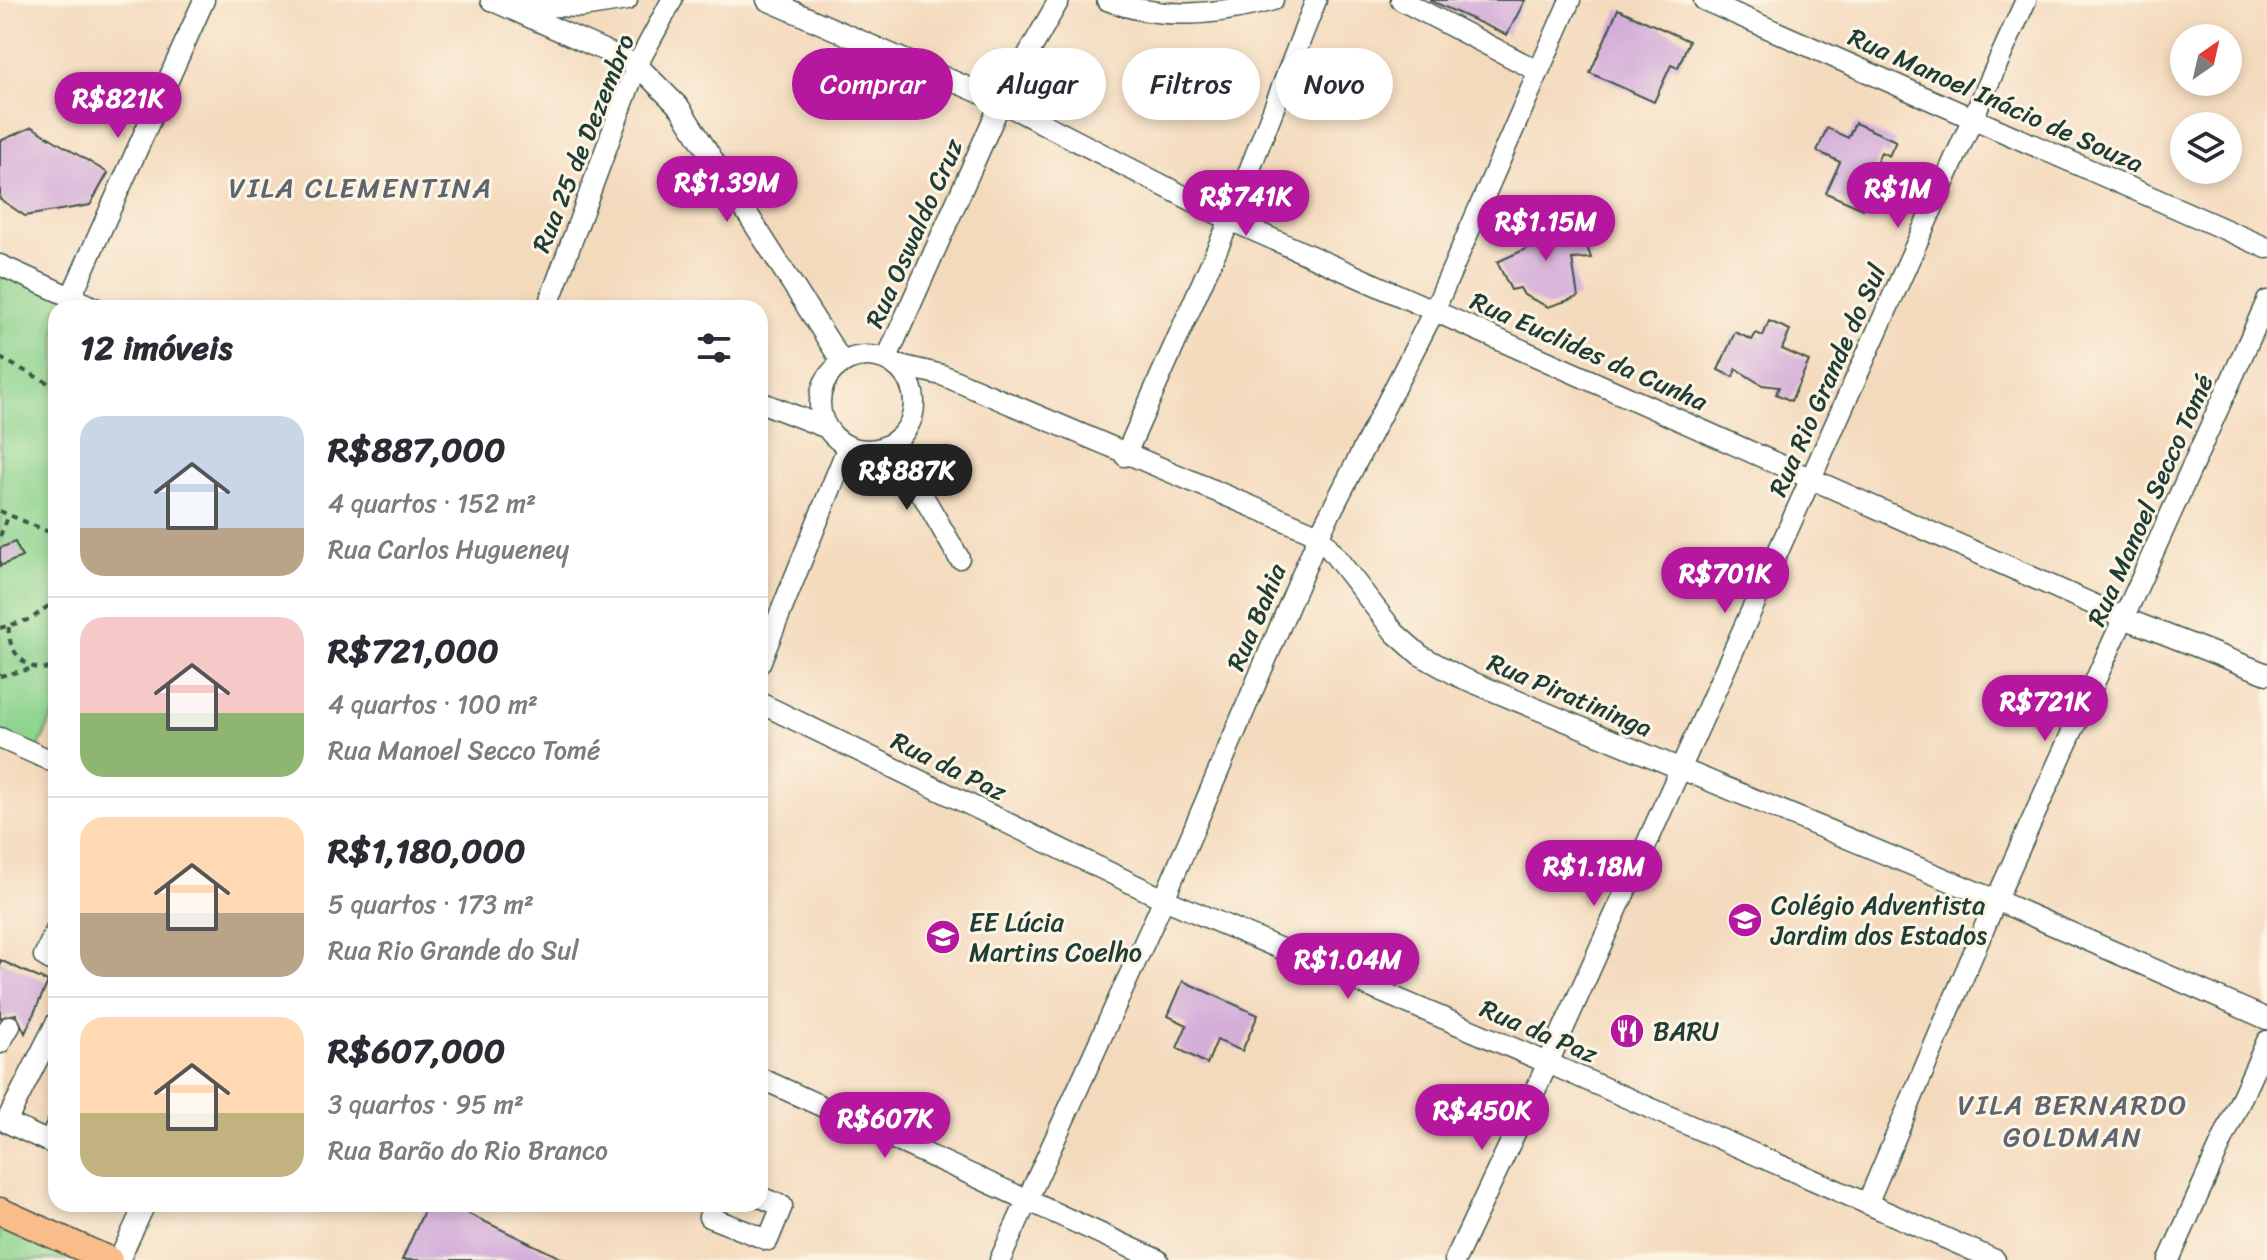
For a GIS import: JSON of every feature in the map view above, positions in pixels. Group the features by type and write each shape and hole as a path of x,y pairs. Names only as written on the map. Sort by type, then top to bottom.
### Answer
{"main road":[{"path":"0,1211 109,1260"}],"street":[{"path":"71,297 204,0"},
{"path":"496,2 570,7 627,0"},
{"name":"Rua 25 de Dezembro","path":"550,300 637,65 672,0"},
{"name":"Rua Euclides da Cunha","path":"767,0 969,88"},
{"name":"Rua Oswaldo Cruz","path":"1032,48 1059,0"},
{"path":"1107,0 1129,9 1167,15 1243,8 1273,0"},
{"path":"1125,456 1230,220 1316,0"},
{"path":"1401,0 1536,70"},
{"name":"Rua Bahia","path":"1000,1260 1029,1202 1164,899 1319,535 1434,311 1536,70 1570,0"},
{"name":"Rua Manoel Inácio de Souza","path":"1704,0 2267,248"},
{"name":"Rua Rio Grande do Sul","path":"1455,1260 1548,1063 2026,0"},
{"path":"496,2 637,65 680,108 842,362"},
{"name":"Rua Oswaldo Cruz","path":"891,362 993,120"},
{"name":"Rua Euclides da Cunha","path":"1036,120 1230,220 2126,619 2267,674"},
{"path":"0,265 78,300"},
{"name":"Rua Manoel Secco Tomé","path":"1867,1204 1996,900 2126,619 2267,301"},
{"path":"827,428 820,410 820,392 828,375 842,362 859,355 942,375 1125,456 1319,535"},
{"path":"768,405 827,428 848,446 875,450 893,444 907,431 914,414 915,395 908,378 891,362"},
{"path":"893,444 959,558"},
{"path":"768,643 848,446"},
{"name":"Rua Piratininga","path":"1319,535 1395,633 1420,655 1460,677 1996,900 2267,1019"},
{"name":"Rua da Paz","path":"768,707 1164,899 1548,1063 1995,1260"},
{"path":"0,738 48,759"},
{"path":"48,1038 3,1121 48,1142"},
{"path":"2169,1260 2267,1041"},
{"path":"768,1082 1158,1260"},
{"path":"759,1260 782,1206 768,1200"},
{"path":"119,1260 141,1212"},
{"path":"711,1212 709,1217 768,1240"}],"path":[{"path":"0,358 48,383"},
{"path":"0,511 48,532"},
{"path":"0,536 9,515"},
{"path":"0,628 31,619 48,606"},
{"path":"9,627 15,651 28,667 40,670"},
{"path":"0,676 26,669 48,668"}],"green space":[{"path":"0,267 76,300 48,300 48,727 36,754 0,738"},
{"path":"0,1212 109,1260 0,1260"}],"building":[{"path":"1429,0 1525,0 1507,35"},
{"path":"1618,9 1689,41 1678,68 1671,65 1654,102 1590,73"},
{"path":"1855,123 1896,141 1889,156 1881,152 1867,183 1873,186 1863,209 1826,193 1840,162 1817,151 1827,128 1848,138"},
{"path":"32,127 108,173 90,205 25,216 0,199 0,141"},
{"path":"1543,217 1569,227 1571,234 1582,232 1591,258 1572,259 1578,297 1548,307 1524,295 1520,288 1511,290 1497,262 1537,244 1512,229"},
{"path":"1769,321 1790,330 1782,349 1809,361 1791,401 1776,394 1779,387 1762,385 1736,369 1733,377 1718,370 1735,332 1752,340 1756,333 1763,336"},
{"path":"15,542 22,557 0,566 0,548"},
{"path":"0,960 48,982 25,1033 16,1014 0,1018"},
{"path":"1183,981 1258,1015 1242,1051 1217,1040 1207,1064 1177,1048 1187,1025 1168,1016"},
{"path":"423,1212 465,1212 565,1260 402,1260"}],"place":[{"name":"Colégio Adventista Jardim dos Estados","path":"1745,920"},
{"name":"EE Lúcia Martins Coelho","path":"943,937"},
{"name":"BARU","path":"1627,1031"}],"district":[{"name":"VILA CLEMENTINA","path":"361,187"},
{"name":"VILA BERNARDO GOLDMAN","path":"2073,1120"}]}
